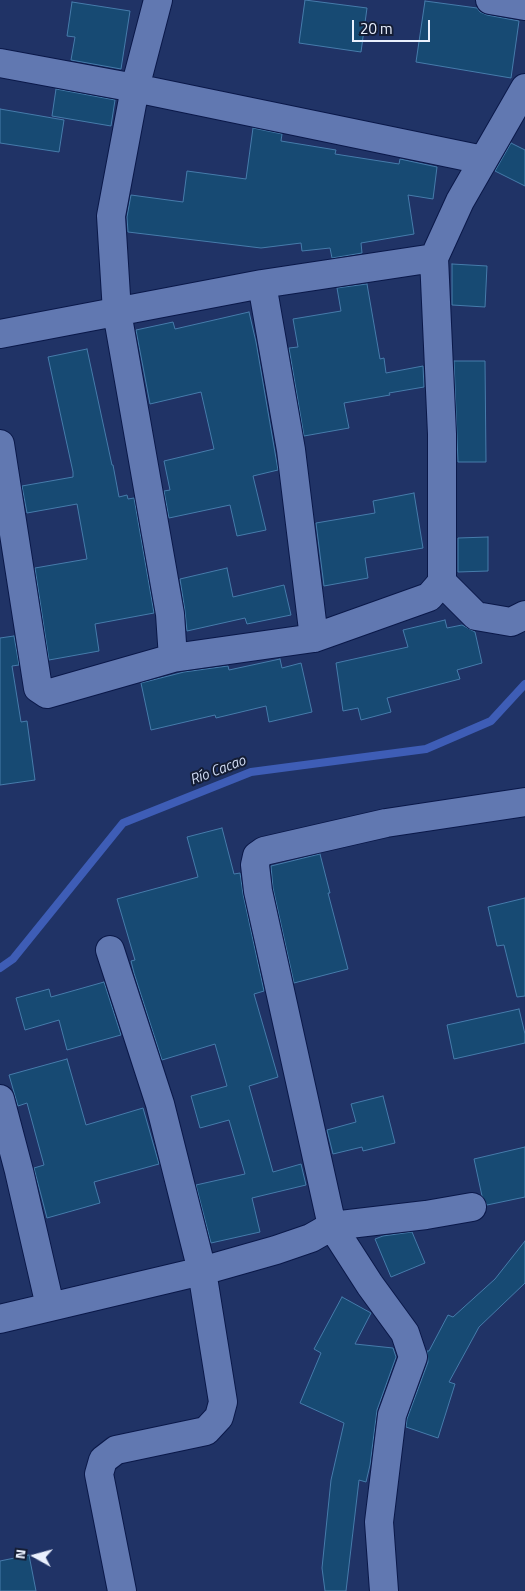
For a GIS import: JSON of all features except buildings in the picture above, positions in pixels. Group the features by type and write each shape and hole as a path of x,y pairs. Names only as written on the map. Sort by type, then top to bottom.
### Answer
{"street":[{"path":"158,0 135,88 111,216 117,312 170,614 173,658"},
{"path":"490,0 525,6"},
{"path":"0,63 135,88 483,160"},
{"path":"0,444 38,688 47,694 173,658 314,638 429,597 442,582 442,434 434,258 460,201 525,88"},
{"path":"0,334 262,284 434,258"},
{"path":"262,284 290,450 314,638"},
{"path":"442,582 476,616 511,622 525,614"},
{"path":"384,1591 379,1522 392,1415 413,1357 405,1333 370,1286 332,1226 258,891 255,865 257,856 264,851 386,823 525,802"},
{"path":"110,950 160,1104 202,1271 223,1402 219,1417 206,1431 116,1450 103,1460 98,1474 122,1591"},
{"path":"0,1099 50,1306"},
{"path":"0,1319 202,1271 311,1238 332,1226 426,1215 472,1207"}],"waterway":[{"name":"Río Cacao","path":"0,968 13,959 123,823 251,772 426,749 491,721 525,684"}]}
